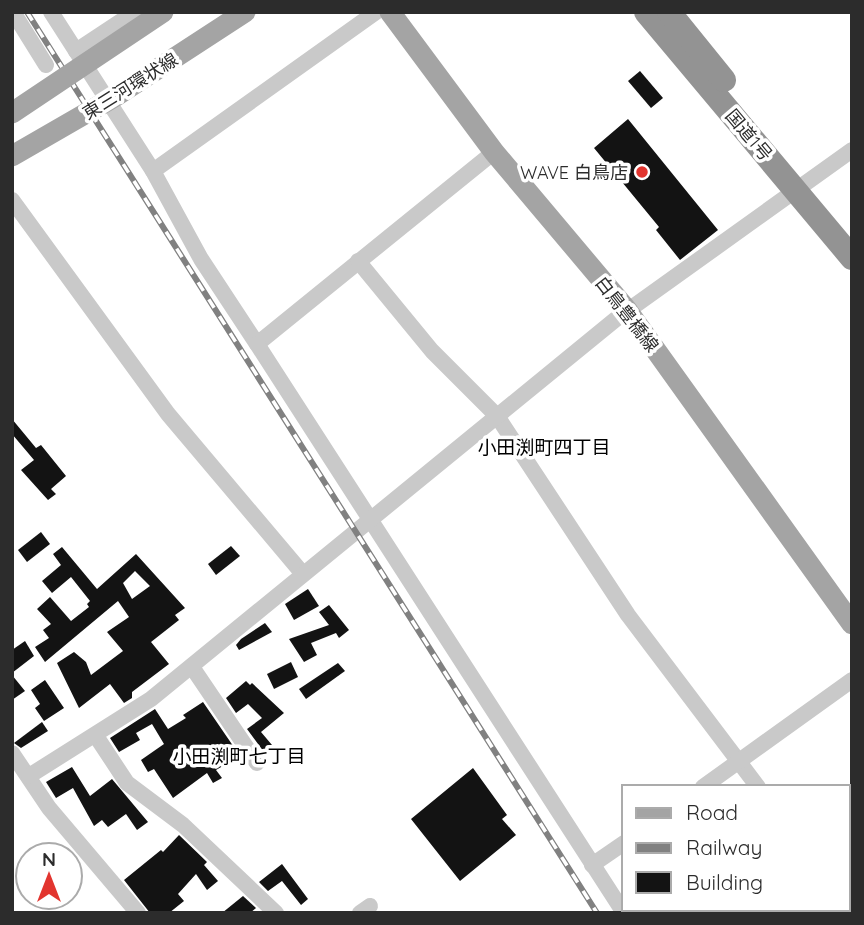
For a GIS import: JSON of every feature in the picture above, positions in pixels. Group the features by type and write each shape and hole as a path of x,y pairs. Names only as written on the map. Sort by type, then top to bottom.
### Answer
{"highway":[{"name":"国道1号","path":"646,12 802,186 852,234"},
{"name":"国道1号","path":"669,12 802,186 852,258"}],"main road":[{"path":"12,113 163,12"},
{"name":"東三河環状線","path":"12,144 219,12"},
{"name":"東三河環状線","path":"12,156 116,96 245,12"},
{"name":"白鳥豊橋線","path":"390,12 494,152 627,310 852,624"}],"street":[{"path":"13,12 46,65"},
{"path":"51,12 153,171 201,258 622,910"},
{"path":"76,51 135,12"},
{"path":"153,171 376,12"},
{"path":"29,776 96,736 192,667 627,310 852,150"},
{"path":"257,344 494,152"},
{"path":"12,200 168,414 303,574"},
{"path":"358,261 432,351 497,416 628,615 757,785"},
{"path":"192,667 257,763"},
{"path":"706,785 852,680"},
{"path":"96,736 127,783 183,825 276,913"},
{"path":"12,753 49,807 138,913"},
{"path":"593,865 622,844"}],"building":[{"path":"640,71 663,98 651,108 628,81"},
{"name":"WAVE 白鳥店","path":"628,119 718,230 680,260 656,230 659,227 594,148"},
{"path":"12,419 36,448 41,445 66,476 51,489 56,494 48,500 21,470 34,460 12,434"},
{"path":"41,532 50,544 27,562 18,550"},
{"path":"231,546 240,556 216,575 208,564"},
{"path":"62,547 97,589 136,554 185,608 175,615 179,620 151,642 169,664 132,692 132,698 124,703 110,684 79,708 57,663 74,652 86,662 91,675 123,651 107,632 129,617 118,601 45,662 35,647 49,638 43,630 51,624 37,609 50,597 71,621 89,607 87,604 90,601 71,577 52,593 42,581 61,565 53,554","holes":["135,571 150,586 132,599 123,583"]},
{"path":"308,589 319,606 294,620 285,604"},
{"path":"329,605 349,630 339,638 336,633 311,643 317,655 304,662 289,639 329,625 319,612"},
{"path":"265,623 272,632 239,650 236,645 241,639"},
{"path":"25,641 34,656 12,673 12,650"},
{"path":"291,662 298,677 274,689 267,674"},
{"path":"338,663 345,671 306,699 299,689"},
{"path":"12,675 25,691 12,700"},
{"path":"45,680 64,708 44,721 35,708 40,704 31,690"},
{"path":"246,681 250,685 252,683 284,713 261,732 272,745 264,752 247,729 262,718 248,704 236,713 226,698"},
{"path":"203,702 240,756 216,770 222,778 213,783 207,773 173,798 154,769 148,772 141,760 164,744 152,724 136,733 140,740 119,752 110,738 155,709 168,729 186,718 183,715"},
{"path":"42,722 48,731 21,748 14,743"},
{"path":"72,767 90,796 112,779 148,822 137,830 126,814 108,827 102,820 94,826 73,788 56,798 46,782"},
{"path":"473,768 507,815 502,819 516,835 460,881 411,819"},
{"path":"179,835 207,862 204,865 218,881 207,890 196,874 178,894 184,901 169,913 150,913 124,880 161,850 163,852"},
{"path":"282,864 308,899 301,905 282,881 268,891 259,882"},
{"path":"243,896 256,908 250,913 222,913"}],"railway":[{"path":"27,12 597,913"}],"place":[{"name":"WAVE 白鳥店","path":"642,172"}],"district":[{"name":"小田渕町四丁目","path":"544,447"},
{"name":"小田渕町七丁目","path":"239,756"}]}
